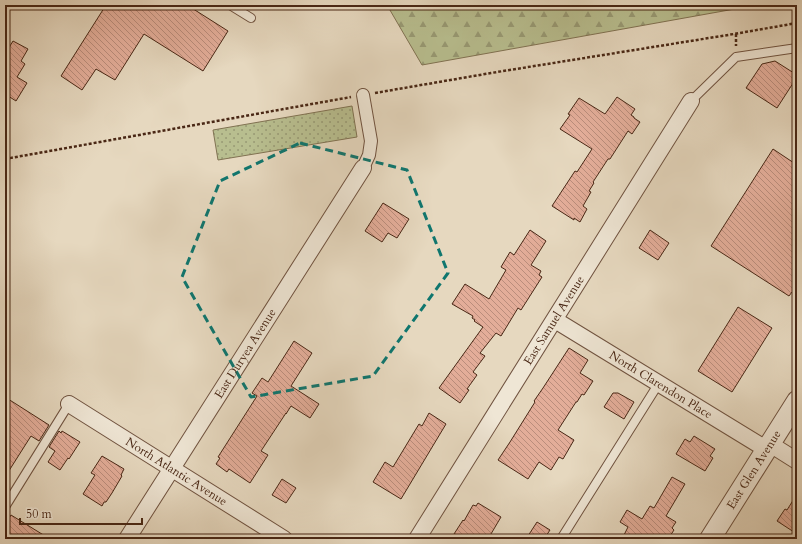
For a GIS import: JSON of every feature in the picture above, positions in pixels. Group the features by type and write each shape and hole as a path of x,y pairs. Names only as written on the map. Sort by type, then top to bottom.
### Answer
{"street":[{"path":"363,95 371,141 369,154 364,168"},
{"name":"East Samuel Avenue","path":"417,539 691,101"},
{"name":"East Duryea Avenue","path":"127,539 364,168"},
{"name":"North Clarendon Place","path":"555,320 768,447 797,461"},
{"name":"East Glen Avenue","path":"710,539 797,401"},
{"name":"North Atlantic Avenue","path":"69,404 277,537"}],"lane":[{"path":"230,5 251,18"},
{"path":"691,101 736,57 797,48"},
{"path":"561,539 659,383"},
{"path":"5,507 69,404"}],"path":[{"path":"5,159 483,74 797,23"}],"highlighted area":[{"path":"300,143 407,170 448,273 373,376 251,397 182,277 220,181"}],"green space":[{"path":"387,5 450,5 455,8 625,8 640,5 757,5 422,65"},
{"path":"352,106 357,137 218,160 213,130"}],"building":[{"path":"106,5 187,5 228,31 203,71 144,34 115,80 96,69 82,90 61,76"},
{"path":"13,41 28,49 21,61 25,64 17,77 27,83 16,101 5,94 5,84 10,76 5,73 5,54"},
{"path":"775,61 797,75 777,108 746,88 762,64"},
{"path":"617,97 635,109 631,115 640,122 632,134 628,131 593,182 594,183 589,191 591,192 583,206 587,209 580,222 574,218 574,220 552,206 575,171 577,172 592,149 560,129 570,115 568,114 579,98 605,114"},
{"path":"773,149 797,165 797,295 792,292 789,296 711,246"},
{"path":"383,203 409,219 397,238 388,233 382,242 365,231"},
{"path":"530,230 546,241 531,265 541,271 539,275 542,277 521,310 518,308 501,336 496,333 480,353 485,356 473,372 477,375 467,389 469,390 460,403 439,388 483,327 474,321 475,320 472,318 473,316 452,304 465,284 489,299 506,270 501,267 510,252 514,255"},
{"path":"650,230 669,243 658,260 639,248"},
{"path":"738,307 772,328 732,392 698,371"},
{"path":"294,341 312,353 291,386 319,404 310,418 291,406 261,451 268,455 250,483 229,469 227,472 216,464 220,458 218,457 257,396 252,393 262,378 268,382"},
{"path":"569,348 588,360 580,373 593,381 584,395 582,394 576,402 558,430 574,440 563,459 559,457 551,470 539,462 528,479 498,460"},
{"path":"613,393 618,393 634,402 624,419 604,407"},
{"path":"5,397 49,425 39,441 31,436 5,477"},
{"path":"429,413 446,424 401,499 373,482 385,462 393,467 419,424 422,426"},
{"path":"59,431 61,433 62,431 80,442 60,470 48,462 55,451 49,447"},
{"path":"694,436 715,449 710,456 713,458 705,471 676,454 685,439 690,442"},
{"path":"102,456 124,469 121,475 122,476 112,493 102,506 83,494 95,475 91,473"},
{"path":"672,477 685,484 666,516 676,522 672,528 674,530 668,539 622,539 628,527 620,522 627,510 642,519 650,506 654,508"},
{"path":"282,479 296,488 286,503 272,495"},
{"path":"797,494 797,534 777,521 785,509 787,510"},
{"path":"478,503 501,517 488,539 461,539 454,534 463,520 464,521 473,505 476,506"},
{"path":"11,515 50,539 5,539 5,525"},
{"path":"537,522 550,530 544,539 526,539"}]}
